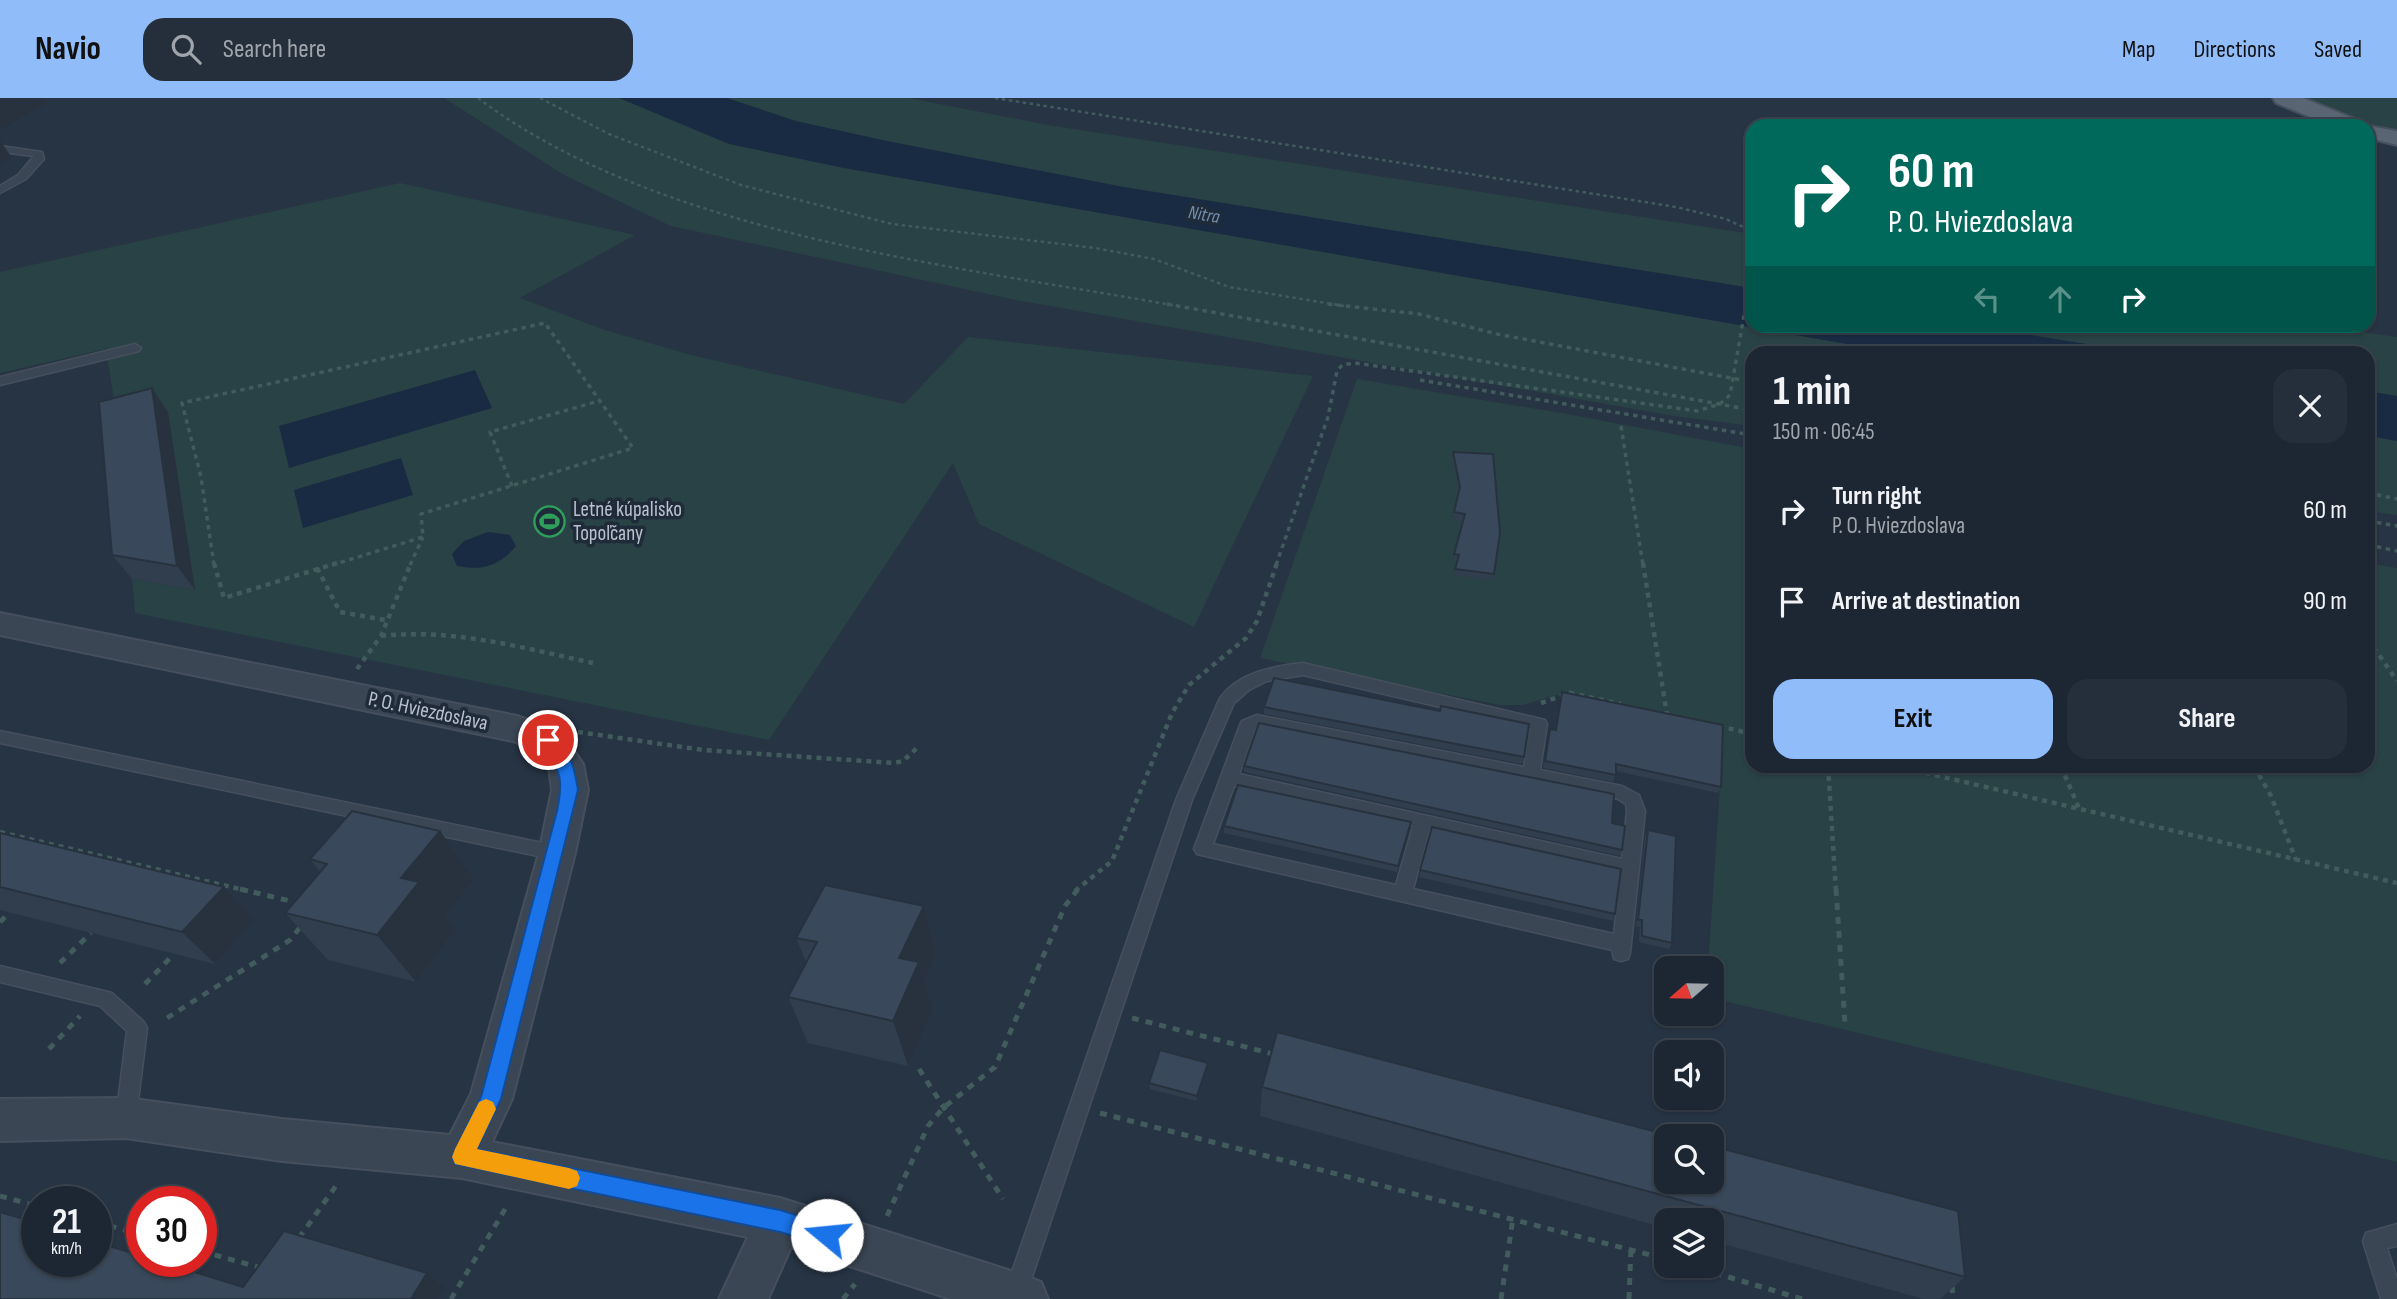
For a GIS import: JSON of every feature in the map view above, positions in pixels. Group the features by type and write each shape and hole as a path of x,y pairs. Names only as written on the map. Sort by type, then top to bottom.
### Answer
{"main road":[{"path":"2288,101 2334,119"},
{"path":"2375,133 2397,138"}],"street":[{"name":"P. O. Hviezdoslava","path":"0,624 517,729 548,740 566,764 570,790 491,1099 462,1157"},
{"path":"0,1120 125,1118 282,1140 462,1157 780,1221 1020,1297"},
{"path":"743,1299 780,1221"}],"lane":[{"path":"0,149 33,151 39,154 39,159 22,177 0,190"},
{"path":"0,381 135,348"},
{"path":"1020,1297 1079,1108 1184,800 1227,700 1238,688 1255,678 1279,670 1303,669 1539,724 1531,776"},
{"path":"1257,720 1531,776 1622,793 1633,800 1636,811 1622,948 1403,894 1202,849 1248,725 1257,720"},
{"path":"0,737 556,853"},
{"path":"1230,778 1630,868"},
{"path":"1403,894 1422,823"},
{"path":"0,974 105,999 137,1028 125,1118"},
{"path":"2392,1299 2374,1241 2397,1234"}],"path":[{"path":"478,98 549,147 638,184 787,230 882,251 1745,409"},
{"path":"540,98 609,134 741,185 892,223 1095,248 1154,259 1229,287 1304,301 1419,314 1497,334 1745,381"},
{"path":"995,98 1651,202 1726,219 1745,228"},
{"path":"892,1204 928,1126 943,1108 995,1068 1065,906 1074,892 1112,861 1172,713 1189,685 1246,638 1257,621 1328,417 1337,371 1342,365 1355,363 1674,410 1697,411 1720,404 1730,396 1745,311"},
{"path":"355,671 381,636 385,620 423,537 422,514 632,448 545,323 182,403 201,477 213,560 224,598 423,537"},
{"path":"1420,380 1745,434"},
{"path":"512,486 491,432 599,401"},
{"path":"1621,426 1667,715"},
{"path":"2375,494 2397,499"},
{"path":"2375,522 2397,526"},
{"path":"2375,546 2397,551"},
{"path":"317,568 340,612 385,620"},
{"path":"381,636 405,632 450,636 593,663"},
{"path":"2375,649 2397,681"},
{"path":"1539,724 1538,705 1554,693 1572,692 1626,705"},
{"path":"1653,712 1679,718"},
{"path":"1715,726 1745,732"},
{"path":"564,730 703,750 894,763 903,761 919,746"},
{"path":"1828,773 1845,1024"},
{"path":"1925,773 2397,883"},
{"path":"2064,773 2080,811"},
{"path":"2259,773 2271,796 2296,860"},
{"path":"0,832 306,905"},
{"path":"145,875 152,868"},
{"path":"224,894 231,887"},
{"path":"0,922 10,912"},
{"path":"167,1018 290,940 304,922"},
{"path":"60,962 91,933"},
{"path":"145,984 174,954"},
{"path":"50,1049 98,998"},
{"path":"1111,1013 1287,1058"},
{"path":"919,1069 1003,1199"},
{"path":"1079,1108 1654,1255"},
{"path":"291,1250 338,1182"},
{"path":"0,1196 21,1202"},
{"path":"451,1299 507,1206"},
{"path":"1501,1299 1513,1218"},
{"path":"1629,1299 1631,1248"},
{"path":"217,1256 275,1272"},
{"path":"1951,1275 1953,1299"},
{"path":"1724,1276 1802,1299"},
{"path":"843,1299 850,1294"}],"green space":[{"path":"444,98 909,98 1048,125 1745,233 1745,333 2370,333 2397,337 2397,515 2375,512 2375,346 1745,346 1745,425 1674,416 1011,299 671,226 564,175"},
{"path":"2295,98 2397,98 2397,133 2375,128 2375,119 2346,119"},
{"name":"Letné kúpalisko Topoľčany","path":"400,183 635,235 520,298 605,330 691,355 904,404 968,337 1313,376 1194,627 979,524 953,463 769,740 135,613 132,579 195,590 116,413 106,349 0,373 0,272"},
{"path":"1357,379 1567,414 1745,448 1745,773 2375,773 2375,564 2397,568 2397,1162 1724,1001 1724,956 1709,956 1724,726 1567,692 1523,705 1500,705 1260,658"}],"water":[{"name":"Nitra","path":"619,98 727,98 796,121 1124,187 1745,287 1745,326 844,168 729,144"},
{"path":"1784,333 2019,333 2099,346 1858,346"},
{"path":"475,370 492,408 289,468 279,426"},
{"path":"2375,392 2397,396 2397,441 2375,437"},
{"path":"401,458 413,495 303,528 294,490"},
{"path":"488,532 510,535 516,546 490,565 474,568 457,566 452,554 464,541"}],"building":[{"path":"152,388 177,566 112,555 99,402"},
{"path":"1453,452 1493,454 1500,533 1494,574 1455,569 1459,555 1454,554 1465,514 1454,512 1460,487"},
{"path":"1274,678 1440,711 1441,706 1529,724 1524,757 1264,707"},
{"path":"1562,692 1723,725 1721,787 1616,764 1616,775 1545,761 1550,729 1556,730"},
{"path":"1259,723 1614,794 1612,823 1625,826 1622,850 1244,766"},
{"path":"1238,785 1411,822 1398,866 1224,826"},
{"path":"352,811 440,831 401,878 419,882 377,935 285,913 327,864 310,859"},
{"path":"1432,827 1621,869 1615,914 1420,870"},
{"path":"1648,830 1676,836 1672,943 1642,936 1642,920 1638,920"},
{"path":"0,833 224,887 182,932 0,887"},
{"path":"825,885 924,906 899,958 919,962 893,1021 788,997 817,942 796,938"},
{"path":"1277,1032 1654,1131 1654,1193 1262,1087"},
{"path":"1160,1050 1208,1063 1197,1096 1149,1083"},
{"path":"1724,1149 1958,1211 1965,1277 1724,1212 1724,1208 1710,1208 1658,1194 1724,1194"},
{"path":"0,1212 21,1218 21,1277 112,1277 112,1247 126,1251 126,1277 211,1277 243,1287 284,1231 427,1273 411,1299 0,1299"}],"slow traffic":[{"path":"486,1109 462,1157 569,1178"}],"place":[{"name":"Letné kúpalisko Topoľčany","path":"550,521"}],"route":[{"path":"548,740 566,764 570,790 491,1099 462,1157 780,1221 827,1235"}]}
